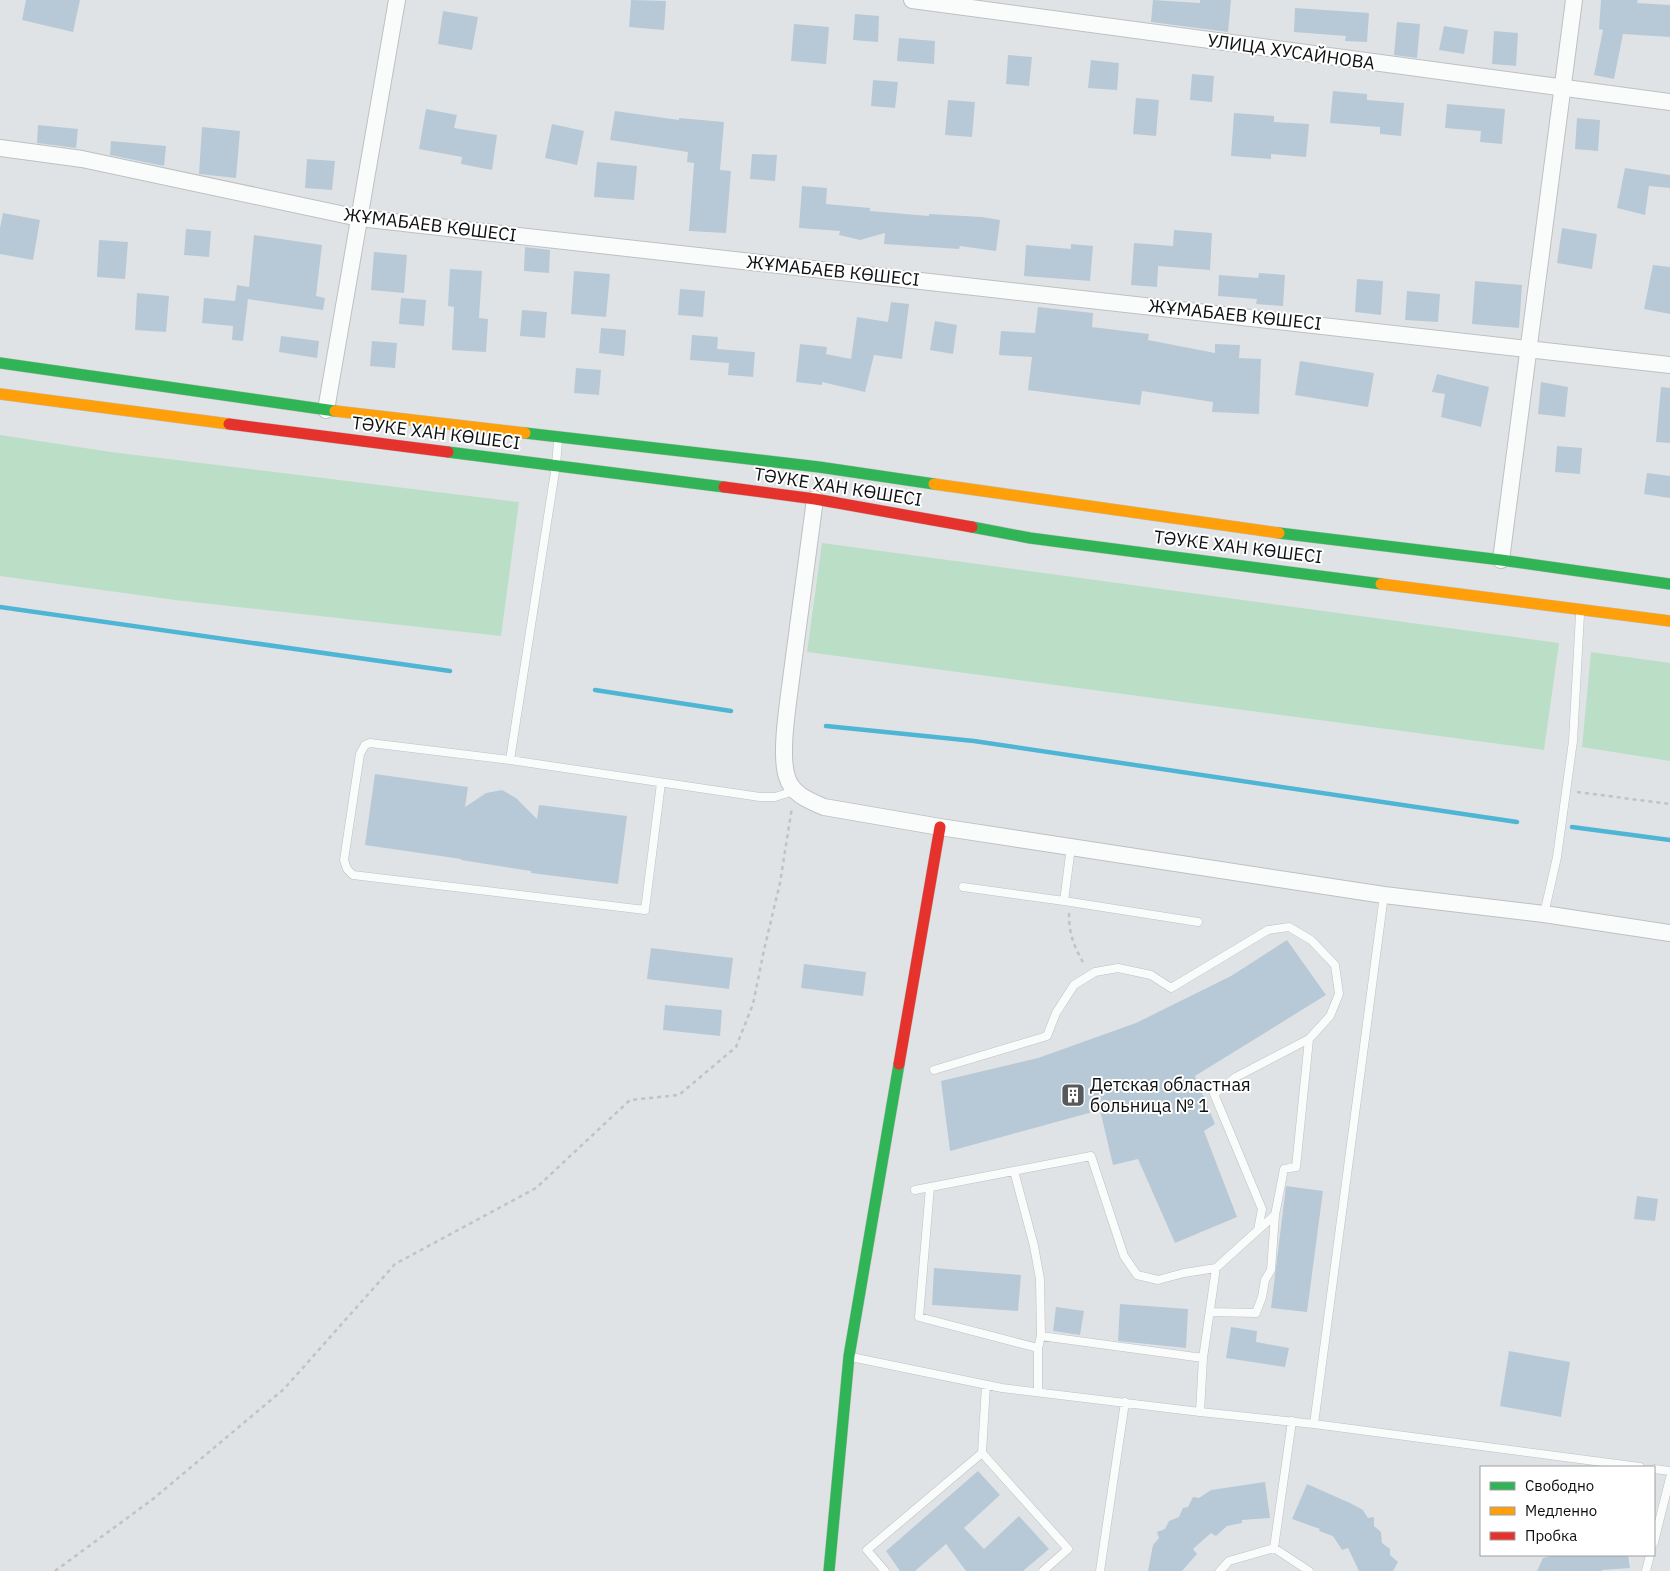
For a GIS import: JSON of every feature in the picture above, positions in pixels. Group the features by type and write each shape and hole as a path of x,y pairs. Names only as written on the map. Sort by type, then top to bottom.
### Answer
{"main road":[{"name":"ТӘУКЕ ХАН КӨШЕСІ","path":"0,363 326,410 558,437 1267,532 1501,560 1670,584"},
{"name":"ТӘУКЕ ХАН КӨШЕСІ","path":"0,394 556,465 815,495 1030,538 1670,621"},
{"path":"829,1571 849,1356 940,827"}],"street":[{"path":"326,410 398,0"},
{"name":"УЛИЦА ХУСАЙНОВА","path":"912,0 1670,102"},
{"path":"1501,560 1574,0"},
{"name":"ЖҰМАБАЕВ КӨШЕСІ","path":"0,148 82,159 359,218 1670,365"},
{"path":"815,495 783,760 787,778 794,790 808,800 824,807 940,827 1384,895 1544,914 1670,933"}],"lane":[{"path":"510,760 556,465 558,437"},
{"path":"1544,914 1557,858 1573,741 1581,608"},
{"path":"661,782 646,910 353,874 347,868 344,860 360,754 365,745 370,743 510,760 661,782 760,798 775,797 794,790"},
{"path":"1066,901 1071,847"},
{"path":"963,887 1198,922"},
{"path":"1314,1424 1384,895"},
{"path":"934,1070 1047,1036 1056,1013 1074,985 1095,972 1118,968 1151,974 1171,988 1268,930 1289,927 1311,940 1335,965 1339,994 1330,1016 1310,1039 1236,1077 1214,1094 1262,1208 1258,1230"},
{"path":"1210,1312 1256,1313 1262,1297 1265,1280 1271,1270 1275,1215 1284,1169 1296,1167 1310,1039"},
{"path":"915,1190 1091,1156 1124,1256 1137,1275 1158,1280 1184,1273 1216,1268 1275,1215"},
{"path":"1014,1171 1034,1246 1040,1279 1042,1336 1038,1348 1038,1392"},
{"path":"930,1187 918,1317 1038,1348"},
{"path":"1200,1412 1203,1358 1216,1268"},
{"path":"1042,1336 1203,1358"},
{"path":"849,1356 986,1385 1200,1412 1314,1424 1632,1466"},
{"path":"986,1385 982,1452 1068,1548 1043,1571"},
{"path":"1100,1571 1125,1402"},
{"path":"1274,1548 1292,1422"},
{"path":"885,1571 867,1550 982,1452"},
{"path":"1655,1469 1670,1471"},
{"path":"1655,1538 1670,1478"},
{"path":"1220,1571 1230,1561 1274,1548 1309,1571"},
{"path":"1646,1571 1650,1556"}],"path":[{"path":"55,1571 153,1499 284,1389 395,1264 536,1188 630,1100 679,1095 736,1047 753,1004 780,883 794,790"},
{"path":"1566,791 1670,804"},
{"path":"1066,901 1069,930 1073,944 1090,975"}],"green space":[{"path":"0,435 111,452 519,502 501,636 175,600 0,576"},
{"path":"822,543 1559,643 1544,750 807,652"},
{"path":"1591,652 1670,663 1670,761 1582,747"}],"building":[{"path":"26,0 80,0 73,32 22,20"},
{"path":"631,0 666,1 664,30 629,27"},
{"path":"1153,0 1200,3 1200,0 1231,0 1228,32 1151,22"},
{"path":"1601,0 1638,0 1637,3 1670,5 1670,37 1623,34 1614,79 1594,75 1603,30 1599,29"},
{"path":"1295,8 1369,13 1367,42 1345,41 1346,36 1294,32"},
{"path":"443,11 478,17 472,50 438,44"},
{"path":"855,14 879,16 878,42 853,40"},
{"path":"1397,22 1420,24 1417,58 1394,55"},
{"path":"794,24 829,27 826,64 791,61"},
{"path":"1444,26 1468,30 1464,54 1439,50"},
{"path":"1494,31 1518,33 1516,66 1492,64"},
{"path":"899,38 935,41 934,64 897,61"},
{"path":"1008,55 1032,57 1029,86 1006,84"},
{"path":"1091,60 1119,63 1117,90 1088,88"},
{"path":"1192,74 1214,76 1212,102 1190,100"},
{"path":"873,80 898,82 895,108 871,106"},
{"path":"1333,91 1367,94 1367,100 1404,103 1401,136 1380,134 1380,127 1330,123"},
{"path":"1136,98 1159,100 1156,136 1133,134"},
{"path":"948,100 975,102 972,137 945,135"},
{"path":"1447,104 1505,109 1502,144 1480,142 1481,131 1445,128"},
{"path":"426,109 457,115 454,128 497,135 492,170 461,164 462,157 419,149"},
{"path":"615,111 679,120 679,118 724,122 720,170 731,171 726,233 689,231 694,163 687,162 688,152 610,140"},
{"path":"1234,113 1274,116 1274,122 1309,124 1306,157 1271,154 1271,159 1231,156"},
{"path":"1577,118 1600,120 1598,151 1575,149"},
{"path":"552,124 584,131 577,165 545,158"},
{"path":"38,125 78,129 76,148 37,143"},
{"path":"202,127 240,131 236,178 199,174"},
{"path":"111,141 166,146 164,166 110,155"},
{"path":"752,154 777,155 775,181 750,179"},
{"path":"307,159 335,161 332,190 305,188"},
{"path":"597,162 637,166 634,200 594,197"},
{"path":"1625,168 1670,175 1670,188 1649,186 1645,215 1617,208"},
{"path":"802,186 827,188 826,204 870,208 870,211 929,216 929,214 982,217 1000,220 996,251 960,246 959,249 884,244 885,233 860,240 839,235 840,231 799,228"},
{"path":"3,213 40,220 33,260 0,254 0,228"},
{"path":"1562,228 1597,234 1592,269 1557,263"},
{"path":"186,229 211,231 209,257 184,255"},
{"path":"1174,230 1212,233 1210,270 1158,266 1157,287 1131,285 1134,243 1173,246"},
{"path":"254,235 322,245 316,296 325,298 323,310 248,299 243,341 232,340 233,326 202,323 204,298 235,301 237,285 249,287"},
{"path":"99,240 128,242 125,279 97,277"},
{"path":"1071,244 1093,246 1090,281 1024,276 1026,245 1071,249"},
{"path":"525,247 550,250 549,273 524,271"},
{"path":"374,252 407,255 404,293 371,290"},
{"path":"1653,265 1670,267 1670,314 1644,309"},
{"path":"450,269 482,271 479,318 488,319 486,352 452,350 454,307 448,306"},
{"path":"574,271 610,274 606,317 571,314"},
{"path":"1259,273 1285,275 1283,306 1256,304 1257,299 1218,296 1219,275 1258,278"},
{"path":"1357,279 1383,281 1381,315 1355,312"},
{"path":"1475,281 1522,285 1519,328 1472,324"},
{"path":"680,289 705,291 703,317 678,315"},
{"path":"1407,291 1440,294 1438,322 1405,320"},
{"path":"137,293 169,296 166,332 135,330"},
{"path":"401,298 426,300 424,326 399,324"},
{"path":"891,302 909,304 902,359 874,355 865,392 822,382 822,385 796,382 800,344 827,347 826,354 851,359 857,317 888,322"},
{"path":"1038,307 1093,313 1092,327 1149,334 1148,340 1215,353 1215,344 1240,345 1239,358 1261,359 1259,414 1212,412 1213,402 1142,391 1140,405 1028,390 1032,357 999,355 1001,331 1035,333"},
{"path":"522,310 547,312 545,338 520,336"},
{"path":"935,321 957,325 953,354 930,350"},
{"path":"601,328 626,330 624,356 599,353"},
{"path":"692,335 718,337 717,349 755,352 753,377 728,375 729,363 690,360"},
{"path":"281,336 319,341 317,358 279,352"},
{"path":"372,341 397,343 395,368 370,366"},
{"path":"1300,361 1374,373 1368,407 1295,395"},
{"path":"576,368 601,370 599,395 574,393"},
{"path":"1437,374 1489,387 1481,427 1441,417 1445,394 1432,392"},
{"path":"1541,382 1568,387 1565,417 1538,414"},
{"path":"1661,387 1670,388 1670,443 1656,442"},
{"path":"1557,446 1582,448 1580,474 1555,472"},
{"path":"1647,473 1670,476 1670,498 1644,494"},
{"path":"375,774 468,787 465,807 486,793 502,790 516,798 537,819 539,805 627,816 618,884 531,873 531,871 461,859 365,845"},
{"name":"Детская областная больница № 1","path":"1287,940 1326,995 1195,1076 1215,1124 1204,1131 1237,1217 1175,1243 1138,1159 1113,1165 1100,1110 950,1151 941,1081 1038,1058 1136,1023 1231,976"},
{"path":"651,948 733,958 729,989 647,979"},
{"path":"804,964 866,972 863,996 801,988"},
{"path":"665,1005 722,1010 720,1036 663,1030"},
{"path":"1286,1186 1323,1191 1307,1312 1271,1308"},
{"path":"1637,1196 1658,1199 1655,1221 1634,1219"},
{"path":"934,1268 1021,1275 1018,1311 932,1305"},
{"path":"1120,1304 1188,1309 1186,1348 1118,1341"},
{"path":"1056,1307 1084,1311 1080,1335 1053,1331"},
{"path":"1231,1327 1257,1331 1256,1342 1289,1348 1285,1367 1226,1358"},
{"path":"1509,1351 1570,1362 1561,1417 1500,1406"},
{"path":"978,1471 1000,1495 964,1528 984,1549 1019,1516 1049,1549 1023,1571 966,1571 946,1544 915,1571 900,1571 886,1551"},
{"path":"1265,1482 1270,1518 1242,1520 1242,1523 1227,1526 1216,1536 1211,1533 1193,1549 1197,1554 1182,1571 1148,1571 1153,1545 1159,1538 1157,1532 1165,1529 1169,1521 1179,1517 1183,1508 1188,1507 1193,1497 1199,1498 1211,1490"},
{"path":"1307,1484 1363,1510 1368,1518 1374,1517 1374,1526 1381,1532 1382,1543 1390,1549 1390,1555 1398,1562 1393,1571 1359,1571 1348,1548 1342,1550 1333,1536 1292,1519"},
{"path":"1550,1556 1628,1556 1630,1568 1602,1571 1537,1571 1543,1558"}],"waterway":[{"path":"0,607 450,671"},
{"path":"595,690 731,711"},
{"path":"826,726 974,741 1517,822"},
{"path":"1572,827 1670,840"}],"traffic: fast":[{"path":"0,363 335,411"},
{"path":"525,433 819,467 934,484"},
{"path":"448,452 724,487"},
{"path":"972,527 1030,538 1381,584"},
{"path":"1279,533 1501,560 1670,584"},
{"path":"829,1571 849,1356 899,1064"}],"traffic: slow":[{"path":"0,394 229,424"},
{"path":"335,411 525,433"},
{"path":"934,484 1279,533"},
{"path":"1381,584 1670,621"}],"traffic: jam":[{"path":"229,424 448,452"},
{"path":"724,487 815,499 972,527"},
{"path":"899,1064 940,827"}],"place":[{"name":"Детская областная больница № 1","path":"1073,1095"}]}
